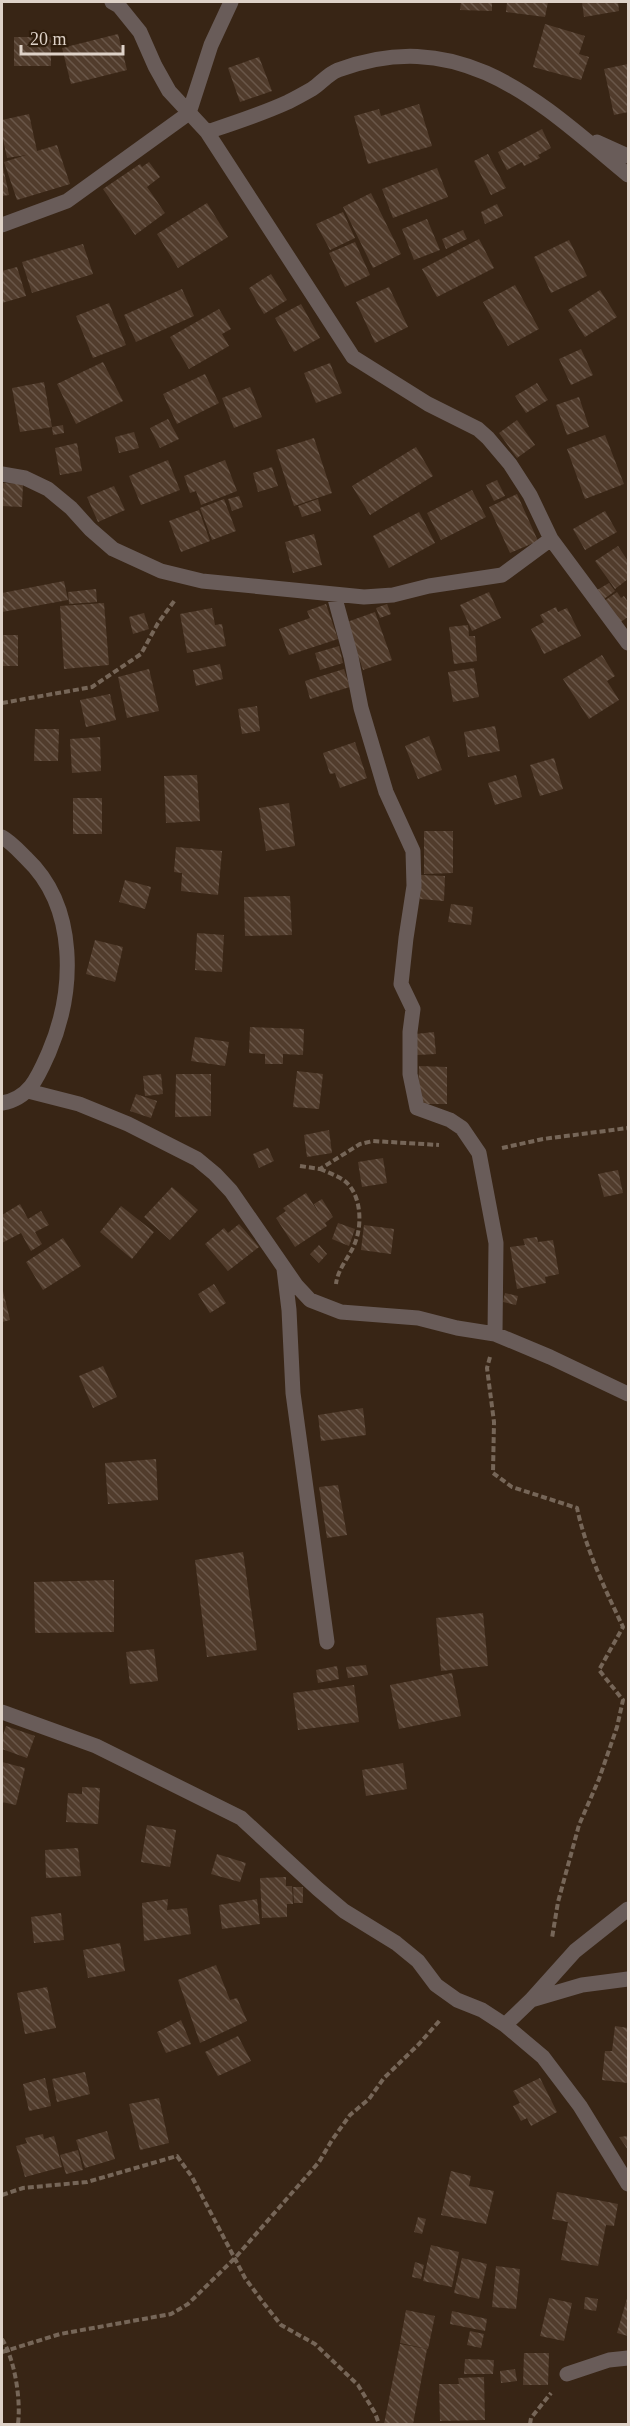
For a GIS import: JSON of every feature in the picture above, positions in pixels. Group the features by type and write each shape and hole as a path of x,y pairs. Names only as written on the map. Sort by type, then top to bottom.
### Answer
{"street":[{"path":"112,2 119,6 140,32 169,91 207,132 353,357 428,404 478,429 488,438 510,464 530,495 551,538 628,643"},
{"path":"2,225 68,201 189,113 211,45 231,2"},
{"path":"207,132 287,102 312,89 335,72 362,62 399,56 435,56 472,68 509,84 547,106 628,175"},
{"path":"581,135 628,156"},
{"path":"2,474 25,478 48,489 113,549 161,571 202,581 334,595 364,597 393,595 451,582 496,578 551,538"},
{"path":"334,595 351,657 361,708 386,792 413,850 414,886 401,984 413,1009 410,1042 412,1089 417,1108 450,1120 462,1128 479,1153 496,1243 495,1334"},
{"path":"2,837 33,864 53,892 65,932 68,969 64,1005 56,1037 39,1074 28,1091 17,1099 2,1103"},
{"path":"28,1091 79,1104 128,1124 196,1159 231,1191 310,1300 341,1312 418,1318 456,1329 495,1334 628,1394"},
{"path":"284,1266 289,1310 293,1393 327,1642"},
{"path":"2,1712 96,1746 241,1818 344,1911 396,1943 417,1961 436,1984 457,2000 483,2010 505,2025 543,2057 580,2106 628,2184"},
{"path":"505,2025 575,1951 628,1909"},
{"path":"531,2000 582,1985 628,1979"},
{"path":"567,2374 609,2360 628,2358"}],"path":[{"path":"2,703 92,687 141,654 158,623 176,599 202,581"},
{"path":"320,1169 343,1179 354,1191 360,1215 356,1242 338,1273 335,1288 341,1312"},
{"path":"495,1334 487,1368 494,1422 493,1473 512,1487 577,1508 582,1534 623,1627 599,1670 623,1700 618,1727 579,1825 558,1902 551,1947"},
{"path":"2,2352 60,2334 171,2314 188,2304 235,2258 319,2162 350,2115 369,2099 384,2078 419,2044 457,2000"},
{"path":"2,2195 23,2188 87,2182 177,2156 192,2177 245,2278 281,2325 315,2344 358,2385 379,2424"},
{"path":"2,2339 8,2350 20,2408 18,2424"},
{"path":"530,2424 531,2418 567,2374"}],"building":[{"path":"461,2 492,2 492,11 460,10"},
{"path":"507,2 548,2 545,17 506,12"},
{"path":"582,2 618,2 619,11 584,17"},
{"path":"545,24 585,36 579,54 589,57 581,80 533,67"},
{"path":"118,34 127,70 71,84 62,48"},
{"path":"14,37 51,37 51,66 14,66"},
{"path":"259,57 272,91 240,102 228,68"},
{"path":"628,64 628,112 614,115 604,69"},
{"path":"419,104 432,146 368,164 354,116 379,109 381,116"},
{"path":"29,114 37,151 57,145 70,184 17,200 4,162 26,155 7,158 2,134 2,120"},
{"path":"542,129 551,148 538,155 540,158 524,166 522,162 507,170 498,152"},
{"path":"488,154 506,188 491,195 474,161"},
{"path":"2,162 9,195 2,196"},
{"path":"149,162 160,177 147,187 165,213 135,235 103,189 140,164 142,167"},
{"path":"437,168 448,197 393,218 382,189"},
{"path":"371,193 401,254 373,268 343,207"},
{"path":"207,203 228,237 178,268 157,234"},
{"path":"497,204 503,216 485,224 481,212"},
{"path":"343,212 355,238 330,250 316,224"},
{"path":"427,219 440,250 414,260 402,229"},
{"path":"463,230 467,239 446,249 442,239"},
{"path":"479,239 494,268 437,297 422,269"},
{"path":"569,240 587,276 551,293 534,257"},
{"path":"355,242 370,275 345,287 329,253"},
{"path":"83,244 93,274 32,293 22,262"},
{"path":"17,267 26,296 2,303 2,271"},
{"path":"271,274 287,300 264,314 249,288"},
{"path":"515,285 539,329 508,346 483,302"},
{"path":"389,287 408,327 375,343 356,302"},
{"path":"182,289 194,316 136,342 124,315"},
{"path":"600,290 617,317 585,337 568,310"},
{"path":"109,303 126,345 93,358 76,316"},
{"path":"301,304 320,338 294,352 275,318"},
{"path":"219,309 231,329 222,334 229,346 189,369 170,337"},
{"path":"581,349 593,375 571,385 559,359"},
{"path":"103,362 123,401 76,424 57,384"},
{"path":"330,363 342,393 316,403 304,373"},
{"path":"205,374 219,403 177,424 163,394"},
{"path":"44,382 52,427 20,432 12,388"},
{"path":"537,383 548,400 526,413 515,396"},
{"path":"250,387 262,417 234,428 222,398"},
{"path":"579,397 589,427 567,435 556,405"},
{"path":"168,419 179,439 160,448 150,428"},
{"path":"517,420 535,445 517,458 499,433"},
{"path":"63,425 64,433 53,435 52,427"},
{"path":"134,432 139,448 119,453 115,437"},
{"path":"605,435 624,484 585,499 567,449"},
{"path":"314,438 332,493 294,506 276,450"},
{"path":"77,443 82,471 60,475 55,448"},
{"path":"416,447 433,476 370,515 352,486"},
{"path":"168,460 180,490 141,505 129,476"},
{"path":"225,460 237,491 201,505 196,491 190,493 184,476"},
{"path":"272,467 278,486 258,492 253,473"},
{"path":"497,480 505,496 494,501 486,485"},
{"path":"2,483 23,484 22,507 2,506"},
{"path":"114,486 125,510 98,522 87,497"},
{"path":"472,490 486,517 441,540 427,513"},
{"path":"517,494 538,541 510,553 489,507"},
{"path":"239,496 243,507 232,511 228,499"},
{"path":"224,499 236,531 212,540 200,508"},
{"path":"318,499 321,511 302,517 298,506"},
{"path":"199,510 210,541 181,552 169,521"},
{"path":"605,511 617,532 585,550 573,529"},
{"path":"419,512 435,543 389,568 373,536"},
{"path":"314,534 322,565 293,573 285,542"},
{"path":"618,546 628,561 628,579 615,589 595,561"},
{"path":"64,581 68,600 2,612 2,593"},
{"path":"609,583 615,591 604,599 597,590"},
{"path":"96,589 97,602 69,604 68,592"},
{"path":"489,592 501,618 472,631 460,605"},
{"path":"617,592 628,602 628,617 619,623 604,601"},
{"path":"104,603 109,665 64,669 60,606"},
{"path":"326,604 338,639 289,655 279,629 310,618 307,611"},
{"path":"387,604 391,614 380,618 376,608"},
{"path":"556,607 558,612 567,608 581,636 544,654 531,629 544,622 540,615"},
{"path":"212,608 215,625 222,624 226,646 187,653 180,614"},
{"path":"375,612 392,660 363,670 347,622"},
{"path":"144,613 149,629 133,634 129,617"},
{"path":"468,625 469,636 475,636 477,661 454,664 449,627"},
{"path":"2,635 18,635 18,666 2,666"},
{"path":"339,646 343,663 320,670 315,653"},
{"path":"602,655 615,676 607,681 619,700 589,719 563,679"},
{"path":"220,664 223,679 196,686 193,670"},
{"path":"474,668 479,697 453,702 448,672"},
{"path":"149,669 159,711 127,718 118,677"},
{"path":"344,669 350,687 310,699 305,681"},
{"path":"110,694 116,720 86,727 80,700"},
{"path":"257,706 260,731 242,734 238,709"},
{"path":"495,726 500,751 468,757 464,732"},
{"path":"35,729 59,729 58,761 34,761"},
{"path":"429,736 442,770 418,779 405,746"},
{"path":"100,737 101,771 72,773 70,739"},
{"path":"355,742 367,778 340,788 335,773 330,774 323,753"},
{"path":"554,758 563,789 540,796 530,765"},
{"path":"197,775 200,821 166,823 164,776"},
{"path":"516,775 522,797 495,805 488,783"},
{"path":"73,798 102,798 102,834 73,834"},
{"path":"289,803 295,846 266,851 259,808"},
{"path":"424,831 453,831 453,873 424,874"},
{"path":"176,847 222,851 218,895 181,891 182,873 174,872"},
{"path":"421,875 445,876 444,901 420,899"},
{"path":"125,880 151,887 145,909 119,902"},
{"path":"290,896 292,935 245,936 244,897"},
{"path":"451,904 473,907 471,925 448,922"},
{"path":"197,933 224,935 222,972 195,970"},
{"path":"95,940 123,947 115,982 86,974"},
{"path":"250,1027 304,1029 303,1055 283,1054 283,1064 265,1064 265,1054 249,1053"},
{"path":"434,1032 436,1054 417,1055 416,1034"},
{"path":"195,1037 229,1042 225,1066 191,1061"},
{"path":"419,1066 447,1067 447,1104 418,1104"},
{"path":"297,1071 323,1074 319,1109 293,1107"},
{"path":"161,1074 163,1094 145,1096 143,1076"},
{"path":"176,1074 211,1074 211,1116 175,1117"},
{"path":"136,1094 157,1101 151,1118 130,1111"},
{"path":"329,1130 332,1153 307,1157 304,1135"},
{"path":"268,1148 274,1161 259,1168 253,1154"},
{"path":"383,1158 387,1183 362,1187 358,1162"},
{"path":"618,1170 623,1193 604,1197 598,1174"},
{"path":"172,1187 198,1210 170,1240 144,1217"},
{"path":"306,1193 320,1215 314,1204 322,1199 333,1217 325,1223 327,1226 295,1247 276,1218 286,1211 283,1208"},
{"path":"20,1204 28,1219 41,1211 49,1225 35,1232 42,1244 31,1251 21,1233 2,1243 2,1215"},
{"path":"121,1206 154,1232 132,1259 100,1232"},
{"path":"338,1223 355,1229 349,1246 332,1239"},
{"path":"239,1224 259,1247 228,1271 205,1244 224,1228 228,1233"},
{"path":"364,1225 394,1229 391,1254 361,1250"},
{"path":"537,1237 538,1242 553,1240 559,1274 545,1277 546,1283 517,1289 510,1247 525,1245 523,1239"},
{"path":"63,1238 81,1266 43,1290 26,1262"},
{"path":"319,1245 327,1254 319,1263 310,1254"},
{"path":"214,1284 226,1303 210,1313 198,1294"},
{"path":"2,1287 10,1320 2,1322"},
{"path":"505,1293 518,1296 516,1305 503,1302"},
{"path":"103,1366 117,1397 93,1408 79,1376"},
{"path":"363,1408 366,1435 321,1441 318,1415"},
{"path":"156,1459 158,1500 108,1504 105,1463"},
{"path":"338,1485 347,1535 327,1538 319,1487"},
{"path":"243,1552 257,1650 207,1657 195,1560"},
{"path":"114,1580 114,1632 35,1633 34,1582"},
{"path":"483,1613 488,1666 441,1671 436,1618"},
{"path":"154,1649 158,1681 130,1684 126,1652"},
{"path":"366,1665 368,1675 348,1678 346,1667"},
{"path":"337,1666 339,1679 318,1683 316,1670"},
{"path":"452,1673 461,1716 399,1729 390,1685"},
{"path":"354,1685 359,1722 298,1730 293,1693"},
{"path":"6,1726 35,1736 27,1758 2,1749 2,1738"},
{"path":"2,1762 25,1768 16,1805 2,1802"},
{"path":"403,1763 407,1789 366,1796 362,1770"},
{"path":"82,1787 100,1788 98,1824 66,1822 68,1793 82,1794"},
{"path":"147,1825 176,1830 170,1867 141,1862"},
{"path":"78,1848 81,1876 46,1878 45,1850"},
{"path":"217,1854 246,1863 240,1882 211,1874"},
{"path":"286,1877 286,1886 292,1886 293,1904 287,1904 287,1917 262,1918 260,1878"},
{"path":"293,1887 303,1887 303,1903 294,1903"},
{"path":"168,1899 167,1910 187,1908 191,1934 144,1941 142,1903"},
{"path":"257,1899 260,1924 222,1929 219,1905"},
{"path":"61,1913 64,1940 34,1943 31,1917"},
{"path":"120,1943 125,1971 88,1978 83,1950"},
{"path":"216,1965 230,2000 237,1998 247,2021 200,2043 178,1980"},
{"path":"47,1987 56,2028 25,2034 17,1993"},
{"path":"181,2020 191,2044 166,2053 157,2032"},
{"path":"615,2026 628,2028 628,2083 602,2080 605,2051 612,2051"},
{"path":"238,2036 251,2061 218,2076 205,2052"},
{"path":"85,2072 90,2094 57,2102 52,2079"},
{"path":"45,2078 51,2106 29,2111 23,2084"},
{"path":"540,2078 557,2112 531,2126 527,2118 521,2121 513,2106 520,2103 513,2091"},
{"path":"159,2098 169,2143 140,2150 129,2104"},
{"path":"107,2131 115,2159 85,2168 76,2140"},
{"path":"43,2134 44,2139 54,2136 62,2167 25,2177 16,2146 27,2143 25,2138"},
{"path":"628,2136 628,2150 619,2137"},
{"path":"78,2150 83,2170 66,2174 60,2155"},
{"path":"451,2171 471,2176 469,2186 494,2191 486,2224 441,2215"},
{"path":"557,2192 618,2204 614,2226 606,2225 598,2266 561,2260 568,2222 552,2219"},
{"path":"418,2217 426,2219 422,2234 414,2232"},
{"path":"431,2245 459,2252 452,2287 423,2281"},
{"path":"462,2258 487,2264 479,2299 454,2293"},
{"path":"415,2262 424,2265 421,2279 412,2277"},
{"path":"496,2266 520,2269 516,2309 492,2307"},
{"path":"628,2295 628,2336 617,2333"},
{"path":"585,2297 598,2299 596,2311 584,2309"},
{"path":"549,2298 572,2303 564,2341 540,2336"},
{"path":"406,2310 435,2316 428,2349 400,2343"},
{"path":"452,2311 487,2319 485,2331 450,2324"},
{"path":"470,2331 484,2334 481,2348 467,2345"},
{"path":"400,2344 427,2349 413,2424 384,2424"},
{"path":"524,2353 549,2353 548,2385 523,2385"},
{"path":"465,2359 494,2360 493,2374 464,2374"},
{"path":"515,2369 517,2381 501,2383 500,2371"},
{"path":"484,2377 485,2420 440,2421 439,2384 459,2384 458,2378"}]}
